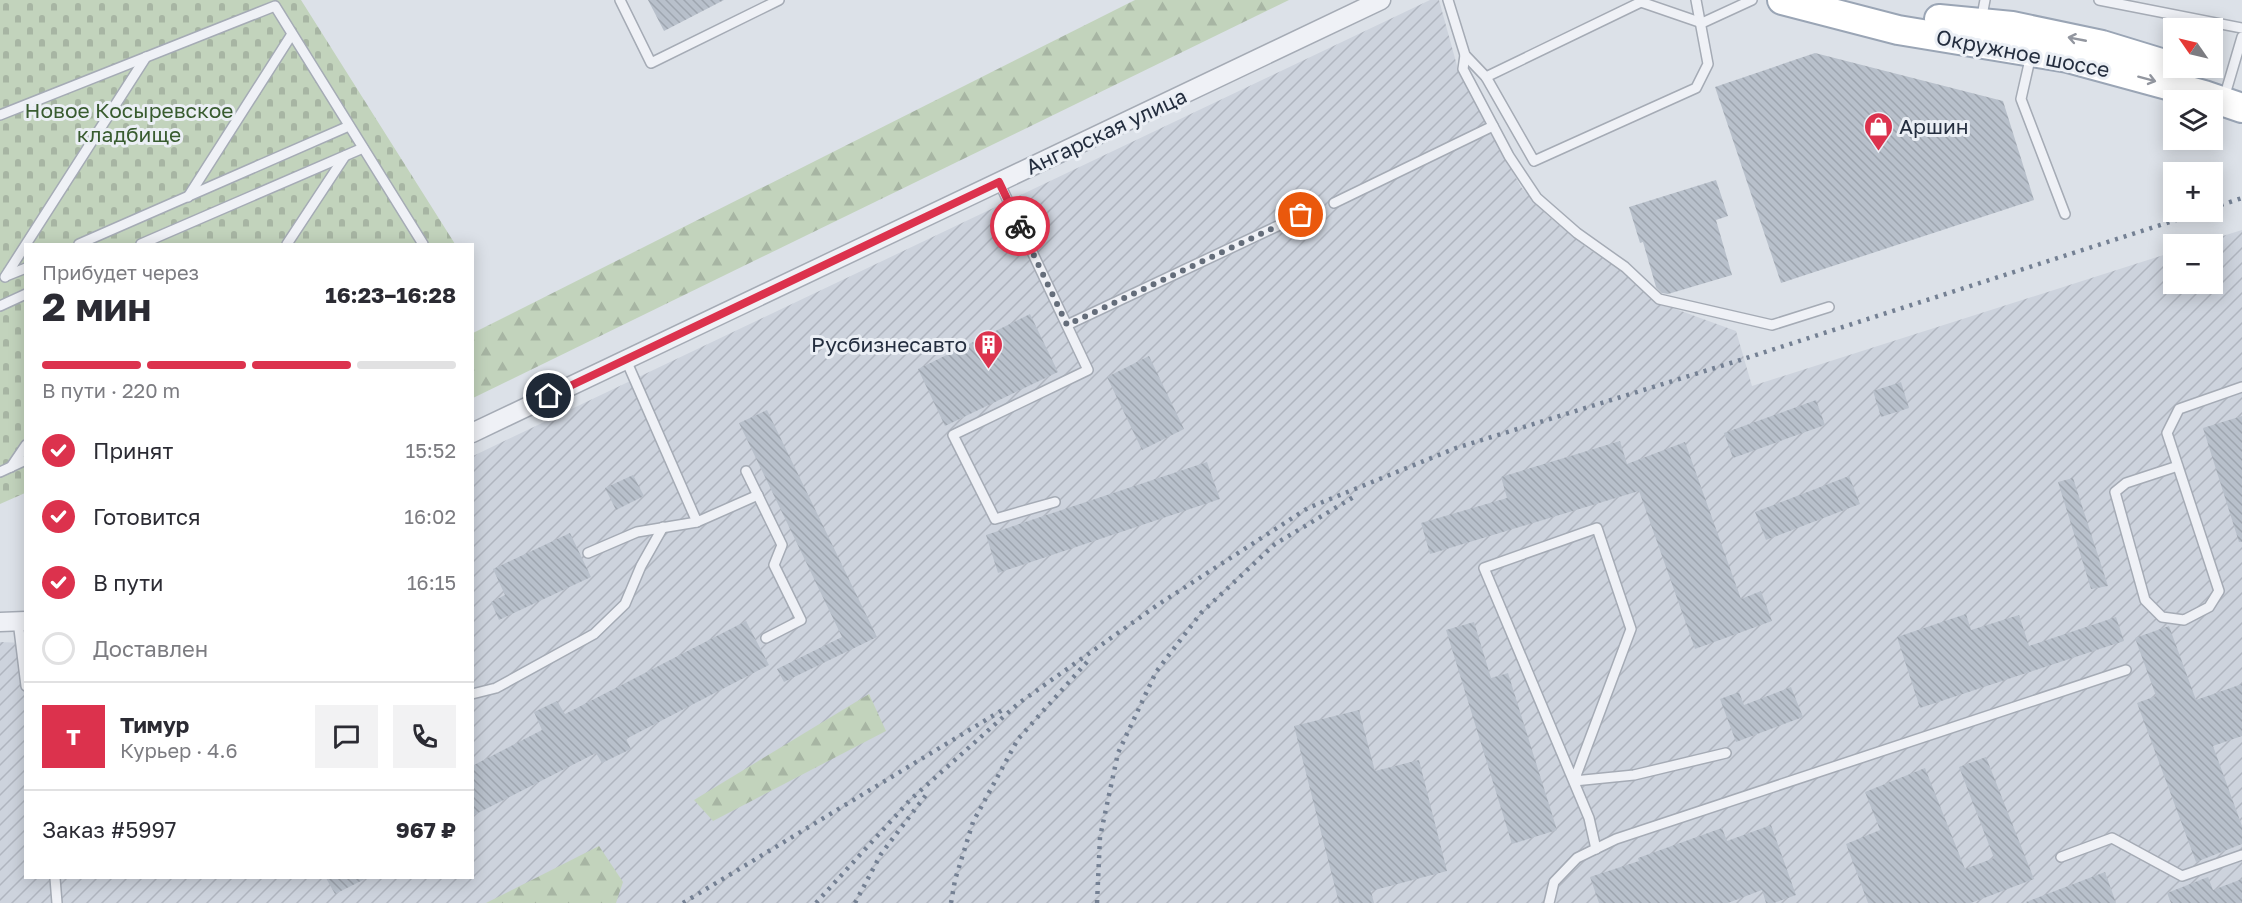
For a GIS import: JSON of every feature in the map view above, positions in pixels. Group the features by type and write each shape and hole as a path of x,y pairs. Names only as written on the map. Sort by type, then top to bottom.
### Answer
{"main road":[{"name":"Окружное шоссе","path":"1792,3 1983,12 2012,26 2102,45 2163,63"},
{"name":"Окружное шоссе","path":"1792,3 1898,30 2068,58 2205,95 2237,97"},
{"name":"Окружное шоссе","path":"2198,78 2237,97"}],"street":[{"name":"Ангарская улица","path":"474,432 1381,0"},
{"path":"0,622 22,621"}],"lane":[{"path":"620,0 651,63 779,0"},
{"path":"1448,0 1465,55 1463,69 1509,156 1537,198 1577,233 1625,267 1659,299 1772,325 1829,307"},
{"path":"1465,55 1486,77 1534,161 1696,88 1708,64 1696,0"},
{"path":"1486,77 1641,2 1702,23 1752,0"},
{"path":"2099,0 2242,28"},
{"path":"0,115 275,6 422,243"},
{"path":"188,197 292,34"},
{"path":"2237,97 2242,37"},
{"path":"2032,52 2021,99 2065,214"},
{"path":"25,243 146,57"},
{"path":"81,243 349,126"},
{"path":"1334,203 1493,126"},
{"path":"144,243 363,148"},
{"path":"288,243 346,155"},
{"path":"999,182 1088,370 953,435 995,519 1055,501"},
{"path":"1067,325 1301,215"},
{"path":"156,243 161,236"},
{"path":"2,278 24,244"},
{"path":"2,278 24,269"},
{"path":"0,306 24,295"},
{"path":"626,360 697,522"},
{"path":"2178,466 2126,483 2115,492 2145,600 2162,616 2184,620 2209,607 2218,591 2178,466 2167,433 2178,409 2242,387"},
{"path":"11,467 24,448"},
{"path":"0,472 24,461"},
{"path":"746,471 782,545 774,565 801,620 766,638"},
{"path":"588,553 637,532 697,522 758,495"},
{"path":"474,694 496,688 594,634 625,604 640,566 663,527"},
{"path":"1574,781 1631,629 1597,528 1484,568 1589,818 1596,849"},
{"path":"22,621 24,654"},
{"path":"1549,903 1554,882 1577,858 1616,839 2126,670"},
{"path":"1574,781 1634,775 1726,753"},
{"path":"2061,857 2112,838 2182,876 2242,855"},
{"path":"55,879 57,903"}],"shaded area":[{"path":"1430,0 1439,0 1459,73 1521,187 1547,215 1587,248 1636,279 1659,303 1736,331 1752,386 2163,255 2163,294 2223,294 2223,236 2242,230 2242,903 0,903 0,642 24,643 24,879 474,879 474,456"}],"green space":[{"name":"Новое Косыревское кладбище","path":"0,0 301,0 454,243 24,243 24,493 0,504"},
{"path":"1135,0 1289,0 474,398 474,332"},
{"path":"869,694 886,731 713,821 694,800"},
{"path":"599,846 623,882 616,903 486,903"}],"building":[{"path":"648,0 724,0 664,31"},
{"name":"Аршин","path":"1815,53 2003,101 2034,200 1781,283 1715,87"},
{"path":"1716,180 1728,216 1716,220 1732,275 1668,294 1662,293 1656,287 1643,242 1640,243 1629,207"},
{"name":"Русбизнесавто","path":"1030,314 1058,372 945,426 918,369"},
{"path":"1149,356 1184,429 1142,450 1107,377"},
{"path":"1901,382 1909,408 1881,417 1873,391"},
{"path":"1816,400 1825,425 1733,458 1724,433"},
{"path":"767,410 877,637 784,682 777,669 842,637 739,423"},
{"path":"2242,416 2242,542 2239,542 2203,428"},
{"path":"1620,441 1627,464 1685,442 1741,599 1761,591 1772,621 1695,649 1639,491 1430,554 1421,523 1507,498 1501,477"},
{"path":"1207,462 1220,499 998,573 986,535"},
{"path":"633,475 644,496 616,510 605,488"},
{"path":"1849,476 1860,504 1766,540 1755,512"},
{"path":"2073,478 2108,586 2091,589 2058,482"},
{"path":"570,533 591,577 499,620 491,602 505,595 493,569"},
{"path":"1966,614 1971,630 2019,615 2029,646 2116,617 2124,641 1920,708 1897,637"},
{"path":"746,621 769,665 626,739 631,749 602,763 596,753 474,815 474,765 542,730 534,712 557,701 565,714"},
{"path":"1474,622 1491,678 1508,673 1557,830 1512,844 1446,630"},
{"path":"2169,626 2196,700 2242,684 2242,736 2213,746 2242,826 2242,844 2196,862 2137,703 2156,696 2135,638"},
{"path":"1791,687 1803,717 1736,742 1720,699 1739,692 1744,705"},
{"path":"1359,710 1375,771 1419,760 1447,871 1371,891 1374,903 1339,903 1294,726"},
{"path":"1986,757 2034,879 1971,903 1868,903 1846,844 1880,830 1865,792 1925,768 1965,869 1994,858 1959,767"},
{"path":"1771,825 1796,895 1774,903 1766,903 1762,890 1728,903 1599,903 1590,877 1639,861 1638,858 1722,828 1727,841"},
{"path":"2105,872 2116,903 2026,902"},
{"path":"2208,877 2213,890 2242,879 2242,903 2171,903 2167,893"},
{"path":"327,879 365,879 335,894"}],"railway":[{"path":"2223,204 2242,198"},
{"path":"816,903 911,799 1019,703 1159,604 1308,508 1456,448 1734,362 2170,222"},
{"path":"1097,903 1100,837 1118,753 1156,672 1201,613 1275,544 1357,495"},
{"path":"951,903 955,880 973,822 1018,739 1087,662"},
{"path":"683,903 1004,709"},
{"path":"855,903 881,854 929,791"}],"way so far":[{"path":"1020,226 1067,325 1301,215"}],"place":[{"name":"Аршин","path":"1878,152"},
{"name":"Русбизнесавто","path":"988,370"}],"route":[{"path":"549,396 999,182 1020,226"}]}
